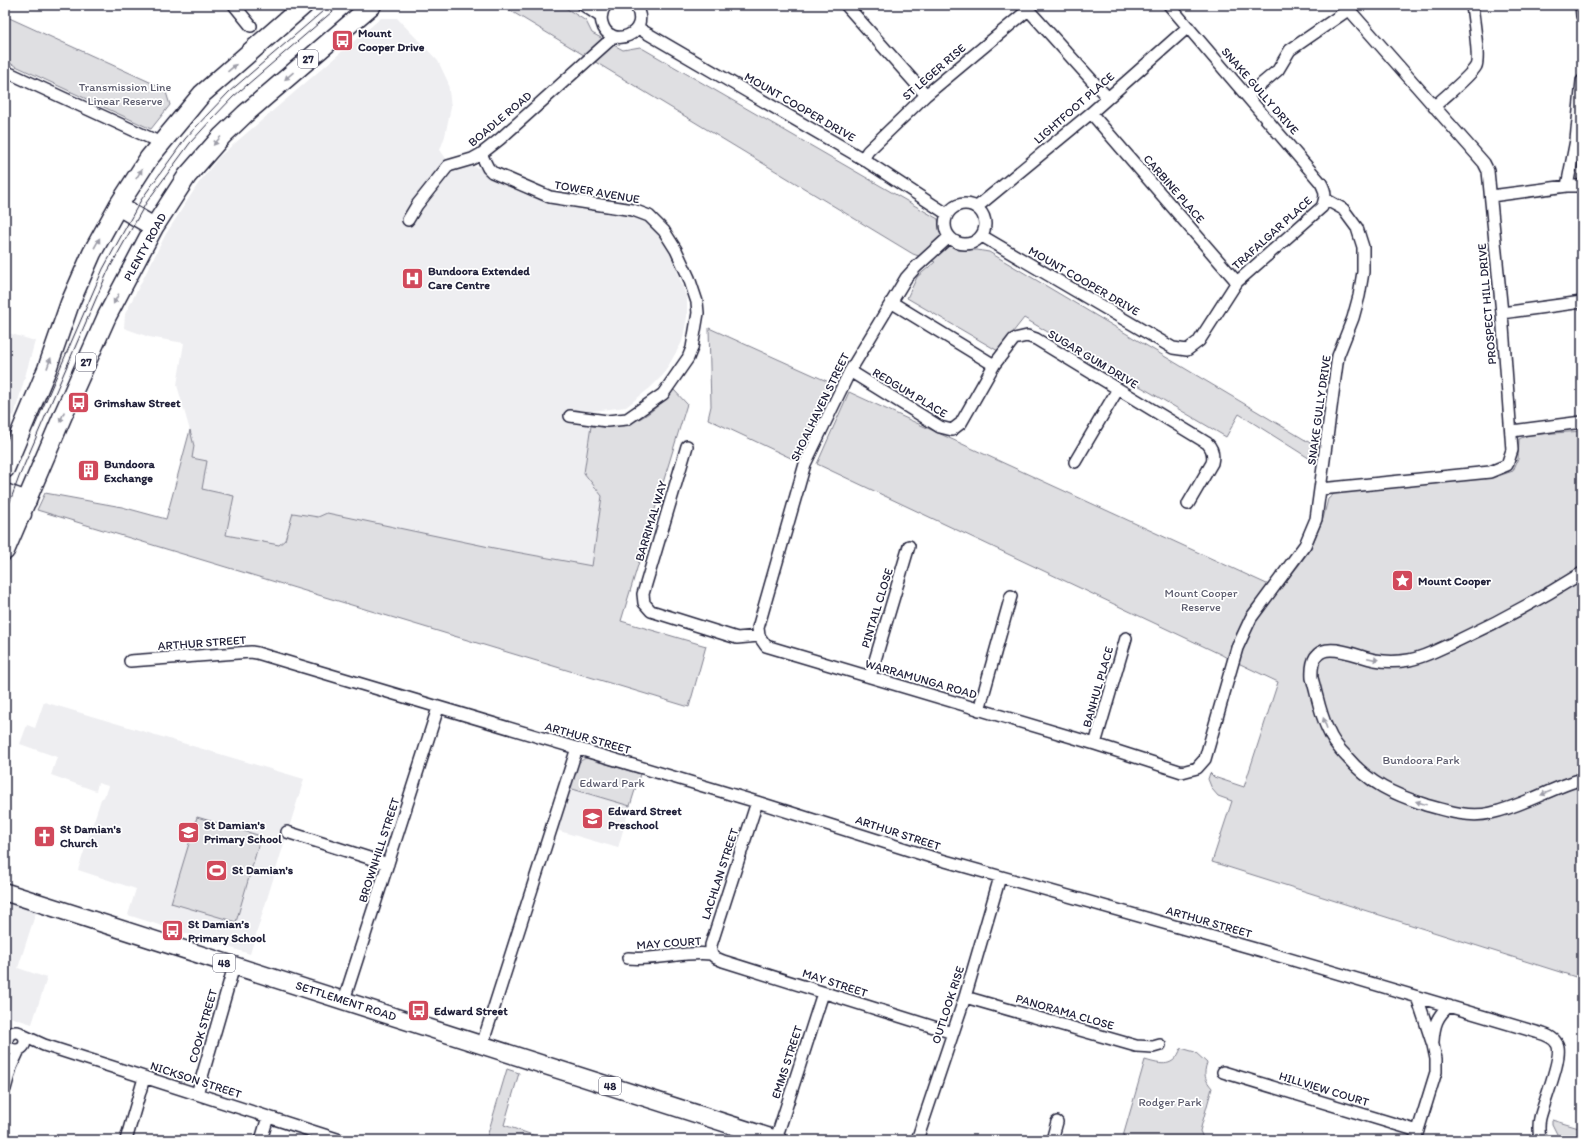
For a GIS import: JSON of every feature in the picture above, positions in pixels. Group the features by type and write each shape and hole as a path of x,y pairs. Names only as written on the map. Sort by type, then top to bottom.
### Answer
{"highway":[{"path":"5,469 9,455 47,369 70,303 92,253 118,206 149,158 202,94 304,5"},
{"name":"PLENTY ROAD","path":"5,551 107,316 154,227 187,176 222,136 266,95 372,5"},
{"path":"118,206 154,227"},
{"path":"5,493 24,508"},
{"path":"5,507 24,508"}],"main road":[{"name":"SETTLEMENT ROAD","path":"5,892 777,1140"}],"street":[{"path":"234,5 251,26"},
{"path":"583,5 601,17"},
{"path":"606,5 601,17 604,27 611,35 617,37 629,36 638,28 640,22 638,7"},
{"path":"846,5 926,95"},
{"name":"SNAKE GULLY DRIVE","path":"1169,5 1321,183 1325,190 1326,199 1343,209 1357,228 1363,247 1363,272 1359,296 1353,318 1338,356 1316,519 1305,545 1251,618 1236,648 1204,759 1197,768"},
{"path":"1434,107 1477,65 1472,5"},
{"path":"1581,5 1582,16"},
{"path":"1026,7 1107,98"},
{"name":"ST LEGER RISE","path":"863,159 868,151 926,95 1026,7"},
{"path":"1247,96 1278,70 1290,50 1346,8"},
{"name":"PROSPECT HILL DRIVE","path":"1321,489 1490,472 1507,465 1512,450 1512,431 1502,312 1488,171 1484,163 1346,8"},
{"name":"LIGHTFOOT PLACE","path":"977,207 1091,113 1188,27"},
{"name":"MOUNT COOPER DRIVE","path":"638,28 863,159 947,214"},
{"name":"BOADLE ROAD","path":"408,220 417,205 448,166 472,159 500,139 609,41 611,35"},
{"path":"5,71 161,143"},
{"path":"1567,186 1576,140 1582,81"},
{"name":"CARBINE PLACE","path":"1091,113 1237,282"},
{"name":"TOWER AVENUE","path":"481,154 488,168 498,176 550,197 633,210 649,216 657,224 676,250 689,278 697,302 697,323 692,348 688,358 663,394 627,418 607,421 570,416"},
{"path":"1491,196 1567,186 1582,186"},
{"name":"TRAFALGAR PLACE","path":"1173,348 1187,350 1199,341 1237,282 1322,207 1326,199"},
{"path":"971,204 977,207 982,212 986,224 982,236 972,244 960,244 949,237 945,227 947,214 953,207 959,205 971,204"},
{"name":"MOUNT COOPER DRIVE","path":"982,236 1173,348"},
{"name":"SHOALHAVEN STREET","path":"759,636 758,628 805,464 850,371 891,302 911,272 949,237"},
{"path":"891,302 994,365"},
{"path":"1502,312 1582,302"},
{"name":"SUGAR GUM DRIVE","path":"994,365 1014,339 1027,336 1036,339 1210,446 1213,457 1212,462 1188,504"},
{"name":"REDGUM PLACE","path":"850,371 940,427 952,430 961,423 994,365"},
{"path":"1074,462 1118,389"},
{"path":"1512,431 1582,422"},
{"name":"BARRIMAL WAY","path":"687,446 642,594 644,604 651,612 737,638 759,636"},
{"name":"PINTAIL CLOSE","path":"870,677 909,546"},
{"path":"1582,573 1546,596 1488,627 1423,657 1392,662 1376,660 1330,649 1320,653 1314,659 1311,668 1312,678 1324,720 1328,731 1339,748 1360,772 1384,788 1412,800 1458,814 1480,815 1513,806 1582,779"},
{"path":"980,710 1011,596"},
{"name":"WARRAMUNGA ROAD","path":"759,636 766,646 1095,744 1182,772 1197,768"},
{"name":"BANHUL PLACE","path":"1095,744 1126,638"},
{"name":"ARTHUR STREET","path":"130,661 251,652 257,653 757,802 931,857 1252,948 1536,1032 1547,1036 1557,1044 1559,1049 1558,1059 1540,1119 1540,1140"},
{"name":"BROWNHILL STREET","path":"344,1000 438,708"},
{"path":"482,1045 577,748"},
{"name":"LACHLAN STREET","path":"711,954 711,945 757,802"},
{"path":"287,832 388,864"},
{"name":"OUTLOOK RISE","path":"917,1140 965,997 1000,877"},
{"name":"MAY COURT","path":"628,958 650,959 688,953 711,954"},
{"name":"MAY STREET","path":"711,954 723,961 953,1034"},
{"name":"COOK STREET","path":"197,1094 234,966"},
{"name":"EMMS STREET","path":"777,1140 823,993"},
{"name":"PANORAMA CLOSE","path":"965,997 1136,1046 1153,1047 1160,1045"},
{"path":"1417,997 1433,1045 1436,1059 1436,1072 1417,1135"},
{"path":"1433,1045 1435,1023 1441,1013 1449,1006"},
{"name":"NICKSON STREET","path":"5,1088 11,1067 20,1045 44,1045 340,1140"},
{"name":"HILLVIEW COURT","path":"1223,1072 1417,1135"},
{"path":"126,1140 144,1078"},
{"path":"262,1140 268,1117"},
{"path":"1052,1140 1057,1122"}],"shaded area":[{"name":"Bundoora Extended Care Centre","path":"381,18 397,18 438,61 448,82 451,107 445,136 440,150 455,171 470,166 480,168 487,177 527,195 562,205 633,214 651,224 672,256 687,299 687,317 682,342 663,375 650,388 626,407 593,411 584,473 602,496 592,566 293,513 285,540 279,545 226,535 202,489 192,458 194,445 177,385 184,343 149,337 124,328 125,314 166,234 198,184 220,156"},
{"path":"5,332 35,341 14,416 5,413"},
{"name":"St Damian's Primary School","path":"44,702 304,779 250,954 128,915 136,889 78,870 101,799 104,797 108,786 98,783 96,791 51,775 57,757 20,744 27,725 35,728"},
{"name":"Edward Street Preschool","path":"569,788 630,806 618,848 556,830"},
{"path":"5,902 36,912 18,968 47,978 32,1024 7,1016 5,1023"}],"green space":[{"path":"501,5 561,5 586,21 592,33 623,50 640,47 938,219 940,231 957,250 977,250 989,252 1317,447 1315,462 1239,414 1226,437 1024,318 998,351 907,298 917,277 935,262 913,254"},
{"name":"Transmission Line Linear Reserve","path":"5,16 165,89 170,105 151,129 5,61"},
{"path":"1582,136 1582,181 1579,181 1575,176"},
{"path":"709,328 831,383 795,460 708,419 711,406"},
{"path":"674,390 687,404 621,621 706,646 689,707 37,510 45,493 122,507 166,519 190,430 194,446 192,458 207,461 202,489 234,496 226,535 279,545 285,540 293,513 318,517 327,513 494,548 592,566 602,496 584,473 591,426 617,426 638,420 655,408"},
{"name":"Mount Cooper Reserve","path":"849,392 1269,585 1248,611 1227,658 817,464"},
{"name":"Bundoora Park","path":"1582,431 1582,979 1212,862 1232,801 1218,796 1212,789 1208,779 1210,773 1214,777 1244,787 1278,682 1236,662 1247,632 1311,548 1323,519 1328,499 1334,494 1349,490 1498,476 1513,471 1518,459 1519,439 1528,435"},
{"name":"Edward Park","path":"586,758 640,774 630,806 569,788 572,774 578,763"},
{"name":"St Damian's","path":"197,817 261,836 236,922 171,903"},
{"name":"Rodger Park","path":"1181,1048 1195,1052 1207,1063 1205,1077 1212,1088 1200,1131 1204,1140 1122,1140 1145,1060 1162,1064 1171,1062 1175,1059"},
{"path":"507,1069 519,1073 504,1125 547,1140 486,1140"},
{"path":"1552,1120 1582,1129 1582,1140 1560,1140 1552,1124"}],"tram line":[{"path":"34,428 103,269 141,200 185,139 229,92 330,5"},
{"path":"5,515 19,477 108,271 146,203 190,143 233,97 340,5"}],"place":[{"name":"Mount Cooper Drive","path":"342,40"},
{"name":"Bundoora Extended Care Centre","path":"412,278"},
{"name":"Grimshaw Street","path":"78,403"},
{"name":"Bundoora Exchange","path":"89,471"},
{"name":"Mount Cooper","path":"1403,581"},
{"name":"Edward Street Preschool","path":"593,818"},
{"name":"St Damian's Primary School","path":"189,832"},
{"name":"St Damian's Church","path":"44,836"},
{"name":"St Damian's","path":"216,870"},
{"name":"St Damian’s Primary School","path":"172,931"},
{"name":"Edward Street","path":"419,1011"}]}
